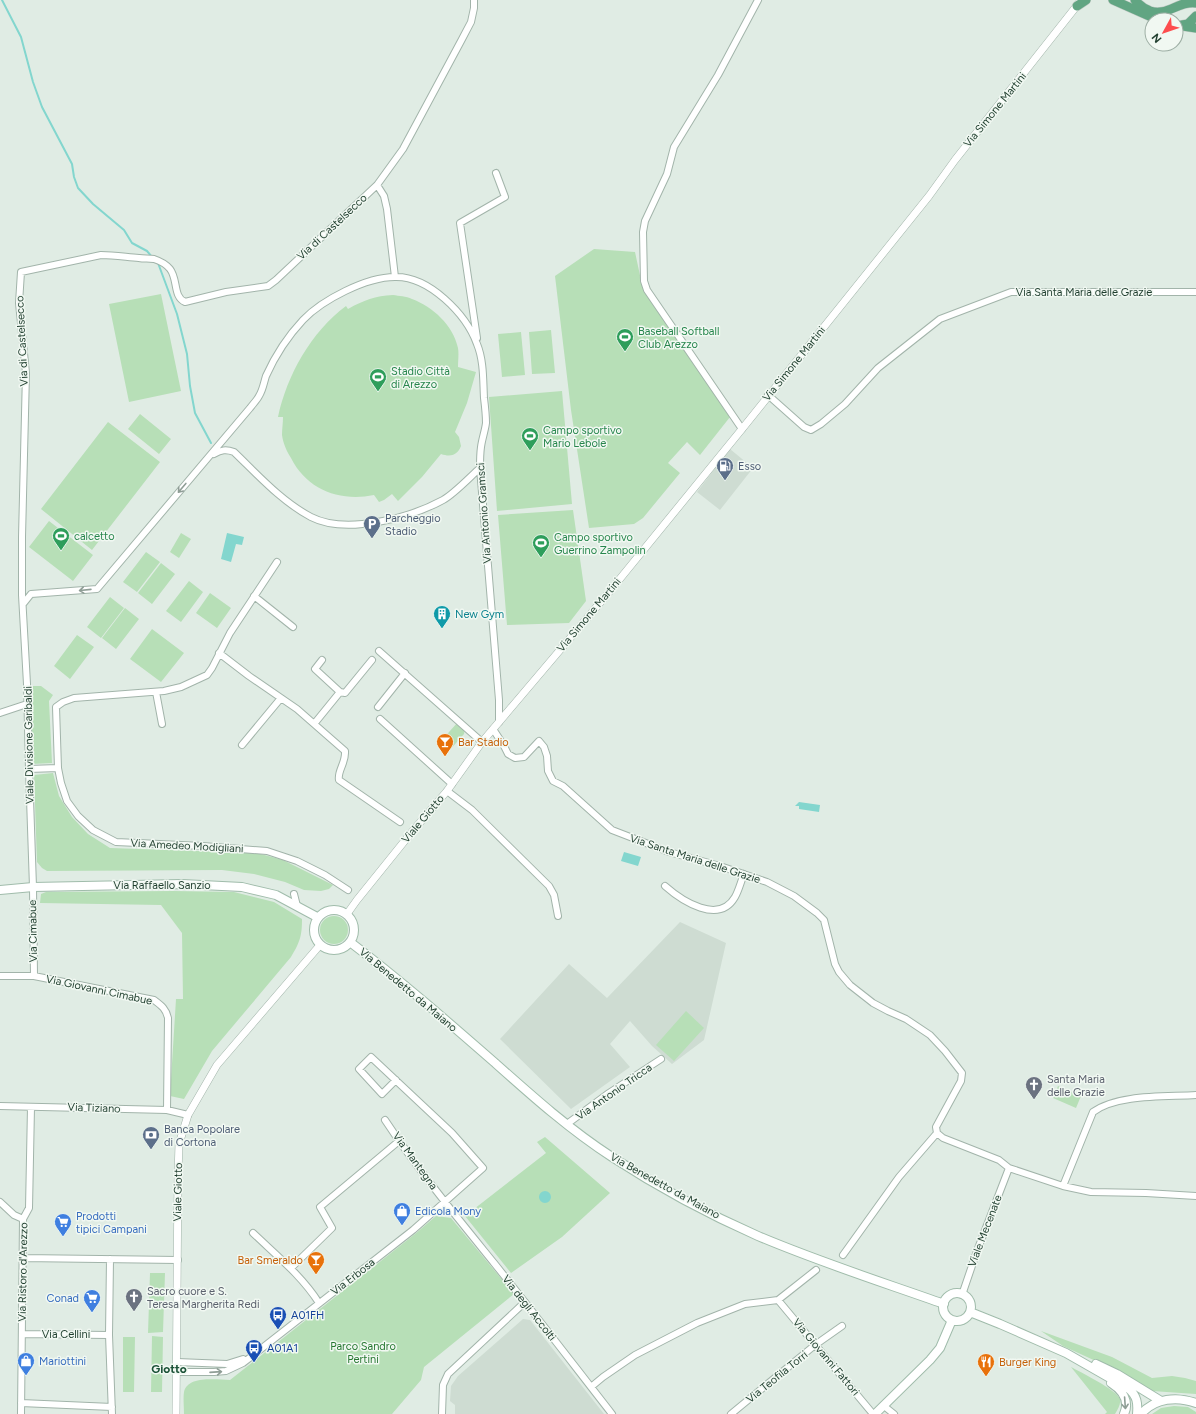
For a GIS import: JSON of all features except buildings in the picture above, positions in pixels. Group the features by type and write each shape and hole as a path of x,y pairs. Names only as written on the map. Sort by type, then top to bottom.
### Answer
{"main road":[{"path":"1079,3 1086,0"},
{"path":"1113,0 1144,14"},
{"path":"1135,0 1146,10 1157,13 1165,12 1180,3 1196,3"},
{"path":"1184,24 1188,24 1196,16"},
{"path":"1184,26 1196,28"},
{"name":"Via Raffaello Sanzio","path":"0,890 33,887 182,884 242,887 276,895 317,917"},
{"path":"335,909 347,914 351,919 354,931 350,942 346,946 335,950 329,950 320,945 314,934 313,928 317,917 328,910 335,909"},
{"name":"Via Benedetto da Maiano","path":"350,942 432,1008 533,1097 611,1157 710,1213 759,1236 830,1264 944,1304"},
{"path":"951,1295 962,1295 970,1302 970,1312 963,1320 952,1320 944,1312 944,1304 951,1295"},
{"path":"970,1312 1066,1353 1130,1389 1135,1394 1137,1414"},
{"path":"874,1414 930,1360 940,1348 952,1320"},
{"path":"1066,1353 1081,1357 1117,1374 1161,1401"},
{"path":"1066,1353 1120,1389 1126,1404 1124,1414"},
{"path":"1141,1414 1152,1405 1170,1399 1192,1399 1196,1403"}],"street":[{"name":"Via di Castelsecco","path":"22,595 26,373 19,303 21,272 101,255 114,255 140,259 152,258 163,262 170,269 175,279 178,296 185,302 226,292 268,286 377,185 403,149 471,22 474,0"},
{"path":"742,428 647,290 644,281 643,232 645,221 667,174 674,147 718,75 758,0"},
{"name":"Via Simone Martini","path":"499,722 610,590 742,428 929,196 955,160 1079,3"},
{"path":"478,345 460,223 505,197 496,173"},
{"name":"Via di Castelsecco","path":"377,185 384,196 387,209 395,277"},
{"name":"Via Antonio Gramsci","path":"207,458 259,396 266,376 279,350 303,320 323,304 352,288 376,279 395,277 408,278 421,284 439,294 456,309 469,326 478,345 482,367 486,422 481,447 480,468 499,700 499,722"},
{"name":"Via Santa Maria delle Grazie","path":"768,395 804,428 810,430 845,404 878,368 940,319 1011,292 1196,292"},
{"path":"22,582 26,590 31,594 97,589 207,458 220,450 234,452 279,496 311,517 334,524 356,525 386,521 417,512 444,500 480,468"},
{"path":"162,724 156,692 181,687 207,675 230,633 277,562"},
{"path":"23,604 31,594"},
{"name":"Viale Divisione Garibaldi","path":"22,595 33,887"},
{"path":"254,596 293,627"},
{"path":"379,651 406,673 444,710 482,742"},
{"path":"219,653 297,709 345,751 346,758 338,777 339,780 400,822"},
{"path":"322,660 315,669 340,692 345,693 372,660"},
{"path":"378,707 406,673"},
{"name":"Via Amedeo Modigliani","path":"156,692 74,698 63,702 56,707 58,768 61,783 67,801 78,816 93,830 116,842 267,851 297,861 325,875 348,890"},
{"path":"314,724 340,692"},
{"path":"242,745 281,698"},
{"path":"0,713 27,704"},
{"path":"380,719 452,784"},
{"name":"Viale Giotto","path":"347,914 411,833 447,791 482,742 499,722"},
{"name":"Via Santa Maria delle Grazie","path":"493,729 508,754 515,758 524,757 539,741 544,747 547,756 548,771 553,780 563,786 612,830 668,852 720,866 767,882 794,896 817,913 824,920 835,964 839,972 850,985 873,1003 906,1019 930,1035 962,1073 961,1081 936,1127 937,1132"},
{"path":"28,769 58,768"},
{"path":"447,791 472,810 549,886 554,895 558,916"},
{"path":"665,886 686,902 702,908 716,910 728,906 735,897 744,874"},
{"name":"Via Cimabue","path":"33,887 34,976"},
{"path":"294,894 297,906"},
{"name":"Viale Giotto","path":"176,1414 179,1144 188,1115 217,1065 320,945"},
{"name":"Via Giovanni Cimabue","path":"0,976 34,976 154,1000 162,1006 167,1012 168,1018 167,1110"},
{"path":"372,1057 396,1080 382,1094 359,1069 372,1057"},
{"name":"Via Antonio Tricca","path":"567,1124 609,1093 661,1059"},
{"name":"Via Erbosa","path":"177,1372 226,1371 243,1363 413,1230 483,1168 452,1133 396,1080"},
{"path":"1063,1186 1093,1112 1100,1107 1123,1099 1196,1095"},
{"name":"Via Tiziano","path":"0,1106 167,1110 188,1115"},
{"name":"Via Ristoro d'Arezzo","path":"22,1414 23,1219 29,1208 31,1107"},
{"name":"Via Mantegna","path":"386,1120 399,1141 444,1202"},
{"path":"843,1255 898,1177 937,1132 943,1138 999,1160 1009,1168 1063,1186 1091,1192 1196,1196"},
{"path":"291,1268 332,1228 320,1207 399,1141"},
{"name":"Viale Mecenate","path":"962,1295 974,1258 1009,1168"},
{"path":"0,1202 14,1215 23,1219"},
{"name":"Via degli Accolti","path":"444,1202 612,1414"},
{"path":"253,1233 291,1268 312,1291 319,1303"},
{"path":"22,1258 178,1260"},
{"path":"110,1259 109,1335 112,1414"},
{"path":"591,1387 635,1355 697,1323 745,1304 778,1300 816,1270"},
{"name":"Via Giovanni Fattori","path":"778,1300 874,1414"},
{"path":"442,1414 443,1385 448,1374 524,1302"},
{"name":"Via Teofila Torri","path":"731,1414 816,1345 842,1326"},
{"name":"Via Cellini","path":"22,1334 109,1335"},
{"name":"Via Erbosa","path":"177,1362 227,1364 241,1360 260,1349"},
{"path":"21,1403 112,1407"},
{"path":"884,1406 894,1414"}],"shaded area":[{"path":"730,449 753,468 720,510 697,492"},
{"path":"680,922 726,943 704,1040 672,1064 652,1046 630,1021 610,1044 630,1067 571,1109 500,1039 569,964 607,998"},
{"path":"523,1319 530,1320 604,1414 455,1414 455,1405 450,1401 451,1386 458,1376"}],"green space":[{"name":"Baseball Softball Club Arezzo","path":"594,249 635,252 641,280 730,417 700,455 687,442 668,463 680,473 643,518 634,524 589,528 571,410 555,276"},
{"path":"161,294 181,391 129,402 109,304"},
{"name":"Stadio Città di Arezzo","path":"393,295 407,297 420,302 441,318 452,332 458,348 458,367 476,372 467,403 455,432 459,437 461,446 453,455 441,454 422,477 398,501 392,494 379,502 374,495 349,497 337,495 315,486 298,469 290,456 285,447 282,433 283,417 278,417 282,401 294,370 311,341 333,317 346,306 348,309 370,299"},
{"path":"551,330 555,373 532,374 529,332"},
{"path":"521,332 525,375 502,377 498,334"},
{"name":"Campo sportivo Mario Lebole","path":"562,391 572,504 497,511 489,397"},
{"path":"140,414 171,439 159,454 128,429"},
{"path":"108,422 160,462 92,550 41,509"},
{"name":"Campo sportivo Guerrino Zampolin","path":"573,510 586,601 569,623 507,625 498,515"},
{"name":"calcetto","path":"49,521 93,555 73,581 29,547"},
{"path":"181,533 191,539 179,558 170,552"},
{"path":"146,552 160,562 137,592 123,582"},
{"path":"161,563 175,574 152,604 138,593"},
{"path":"189,581 203,592 181,622 166,611"},
{"path":"210,593 231,608 217,628 196,613"},
{"path":"110,597 124,608 101,638 87,627"},
{"path":"125,608 139,619 116,649 102,638"},
{"path":"152,629 184,653 161,682 130,659"},
{"path":"77,635 94,647 70,679 54,666"},
{"path":"31,686 41,686 53,695 49,701 52,763 32,764"},
{"path":"458,722 465,728 464,734 449,751 440,742"},
{"path":"53,773 59,796 72,817 88,834 110,848 257,853 283,860 333,885 329,889 321,891 304,890 285,882 254,874 222,870 47,871 37,862 34,775"},
{"path":"46,892 234,892 274,902 302,919 300,939 291,957 212,1051 184,1099 170,1096 176,999 183,999 182,933 161,905 40,903 41,894"},
{"path":"334,916 344,920 348,930 344,940 334,944 324,940 320,930 324,920"},
{"path":"686,1011 704,1028 674,1061 656,1045"},
{"path":"1058,1086 1081,1096 1076,1108 1053,1098"},
{"path":"545,1137 610,1193 562,1237 511,1273 465,1216 546,1153 537,1142"},
{"name":"Parco Sandro Pertini","path":"436,1216 451,1218 514,1294 424,1367 421,1380 392,1414 184,1414 184,1392 191,1383 211,1379 230,1380"},
{"path":"150,1273 165,1273 163,1332 148,1333"},
{"path":"1041,1331 1112,1357 1152,1378 1172,1376 1196,1381 1196,1394 1152,1391 1111,1368 1063,1346"},
{"path":"152,1336 163,1337 162,1392 151,1392"},
{"path":"123,1337 135,1337 134,1392 123,1392"},
{"path":"1071,1367 1106,1386 1117,1395 1120,1399 1120,1403 1115,1414 1105,1414 1107,1412"},
{"path":"1174,1406 1188,1407 1196,1412 1196,1414 1152,1414 1161,1408"}],"water":[{"path":"227,533 244,537 242,545 236,544 231,562 221,559"},
{"path":"799,802 820,805 819,812 799,809 799,806 795,806"},
{"path":"624,852 641,857 638,866 621,861"},
{"path":"543,1191 547,1191 551,1197 547,1203 543,1203 539,1199 539,1195"}],"waterway":[{"path":"2,0 21,37 33,82 42,107 72,164 74,177 78,188 93,204 124,230 132,243 147,251 152,257"},
{"path":"158,263 177,314 187,354 190,386 195,413 211,443"}],"place":[{"name":"Baseball Softball Club Arezzo","path":"625,352"},
{"name":"Stadio Città di Arezzo","path":"378,392"},
{"name":"Campo sportivo Mario Lebole","path":"530,451"},
{"name":"Esso","path":"725,481"},
{"name":"Parcheggio Stadio","path":"372,539"},
{"name":"calcetto","path":"61,551"},
{"name":"Campo sportivo Guerrino Zampolin","path":"541,558"},
{"name":"New Gym","path":"442,629"},
{"name":"Bar Stadio","path":"445,757"},
{"name":"Santa Maria delle Grazie","path":"1034,1100"},
{"name":"Banca Popolare di Cortona","path":"151,1150"},
{"name":"Edicola Mony","path":"402,1226"},
{"name":"Prodotti tipici Campani","path":"63,1237"},
{"name":"Bar Smeraldo","path":"316,1275"},
{"name":"Sacro cuore e S. Teresa Margherita Redi","path":"134,1312"},
{"name":"Conad","path":"92,1313"},
{"name":"A01FH","path":"278,1330"},
{"name":"A01A1","path":"254,1363"},
{"name":"Mariottini","path":"26,1376"},
{"name":"Burger King","path":"986,1377"}],"district":[{"name":"Giotto","path":"169,1369"}]}
